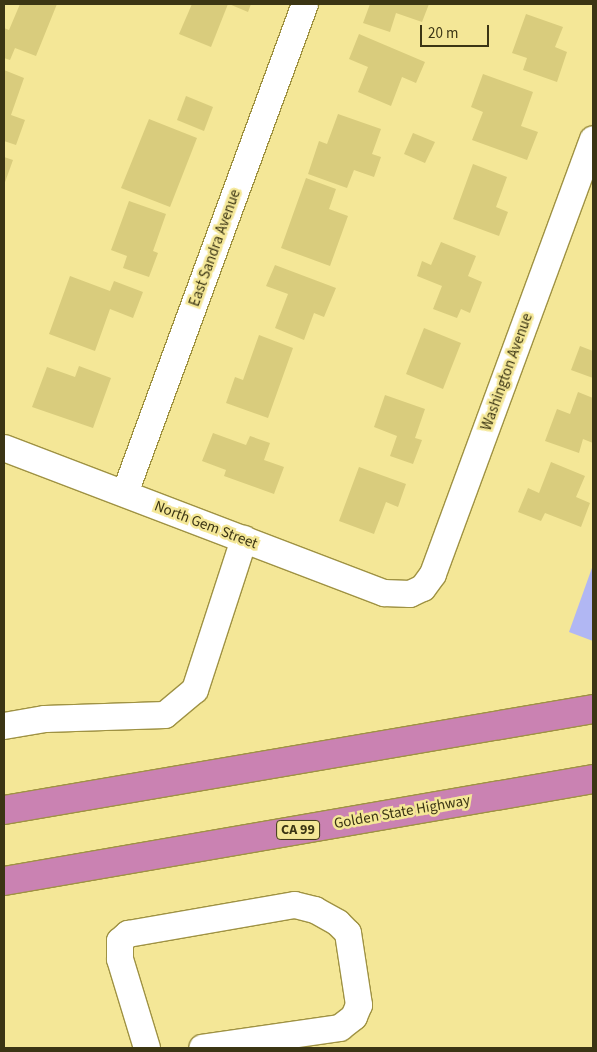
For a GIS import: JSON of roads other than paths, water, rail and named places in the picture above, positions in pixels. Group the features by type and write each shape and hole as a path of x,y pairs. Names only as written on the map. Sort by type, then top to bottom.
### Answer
{"highway":[{"path":"4,810 593,709"},
{"name":"Golden State Highway","path":"4,881 593,779"}],"street":[{"name":"East Sandra Avenue","path":"124,493 305,4"},
{"name":"Washington Avenue","path":"410,594 423,588 432,574 592,149"},
{"name":"North Gem Street","path":"4,448 384,593 410,594"},
{"path":"4,726 45,720 165,715 195,690 244,539"},
{"path":"147,1048 120,959 120,941 128,934 295,905 315,910 338,923 348,933 359,1005 354,1017 340,1028 202,1048"}],"water":[{"path":"593,565 593,641 569,632"}]}
